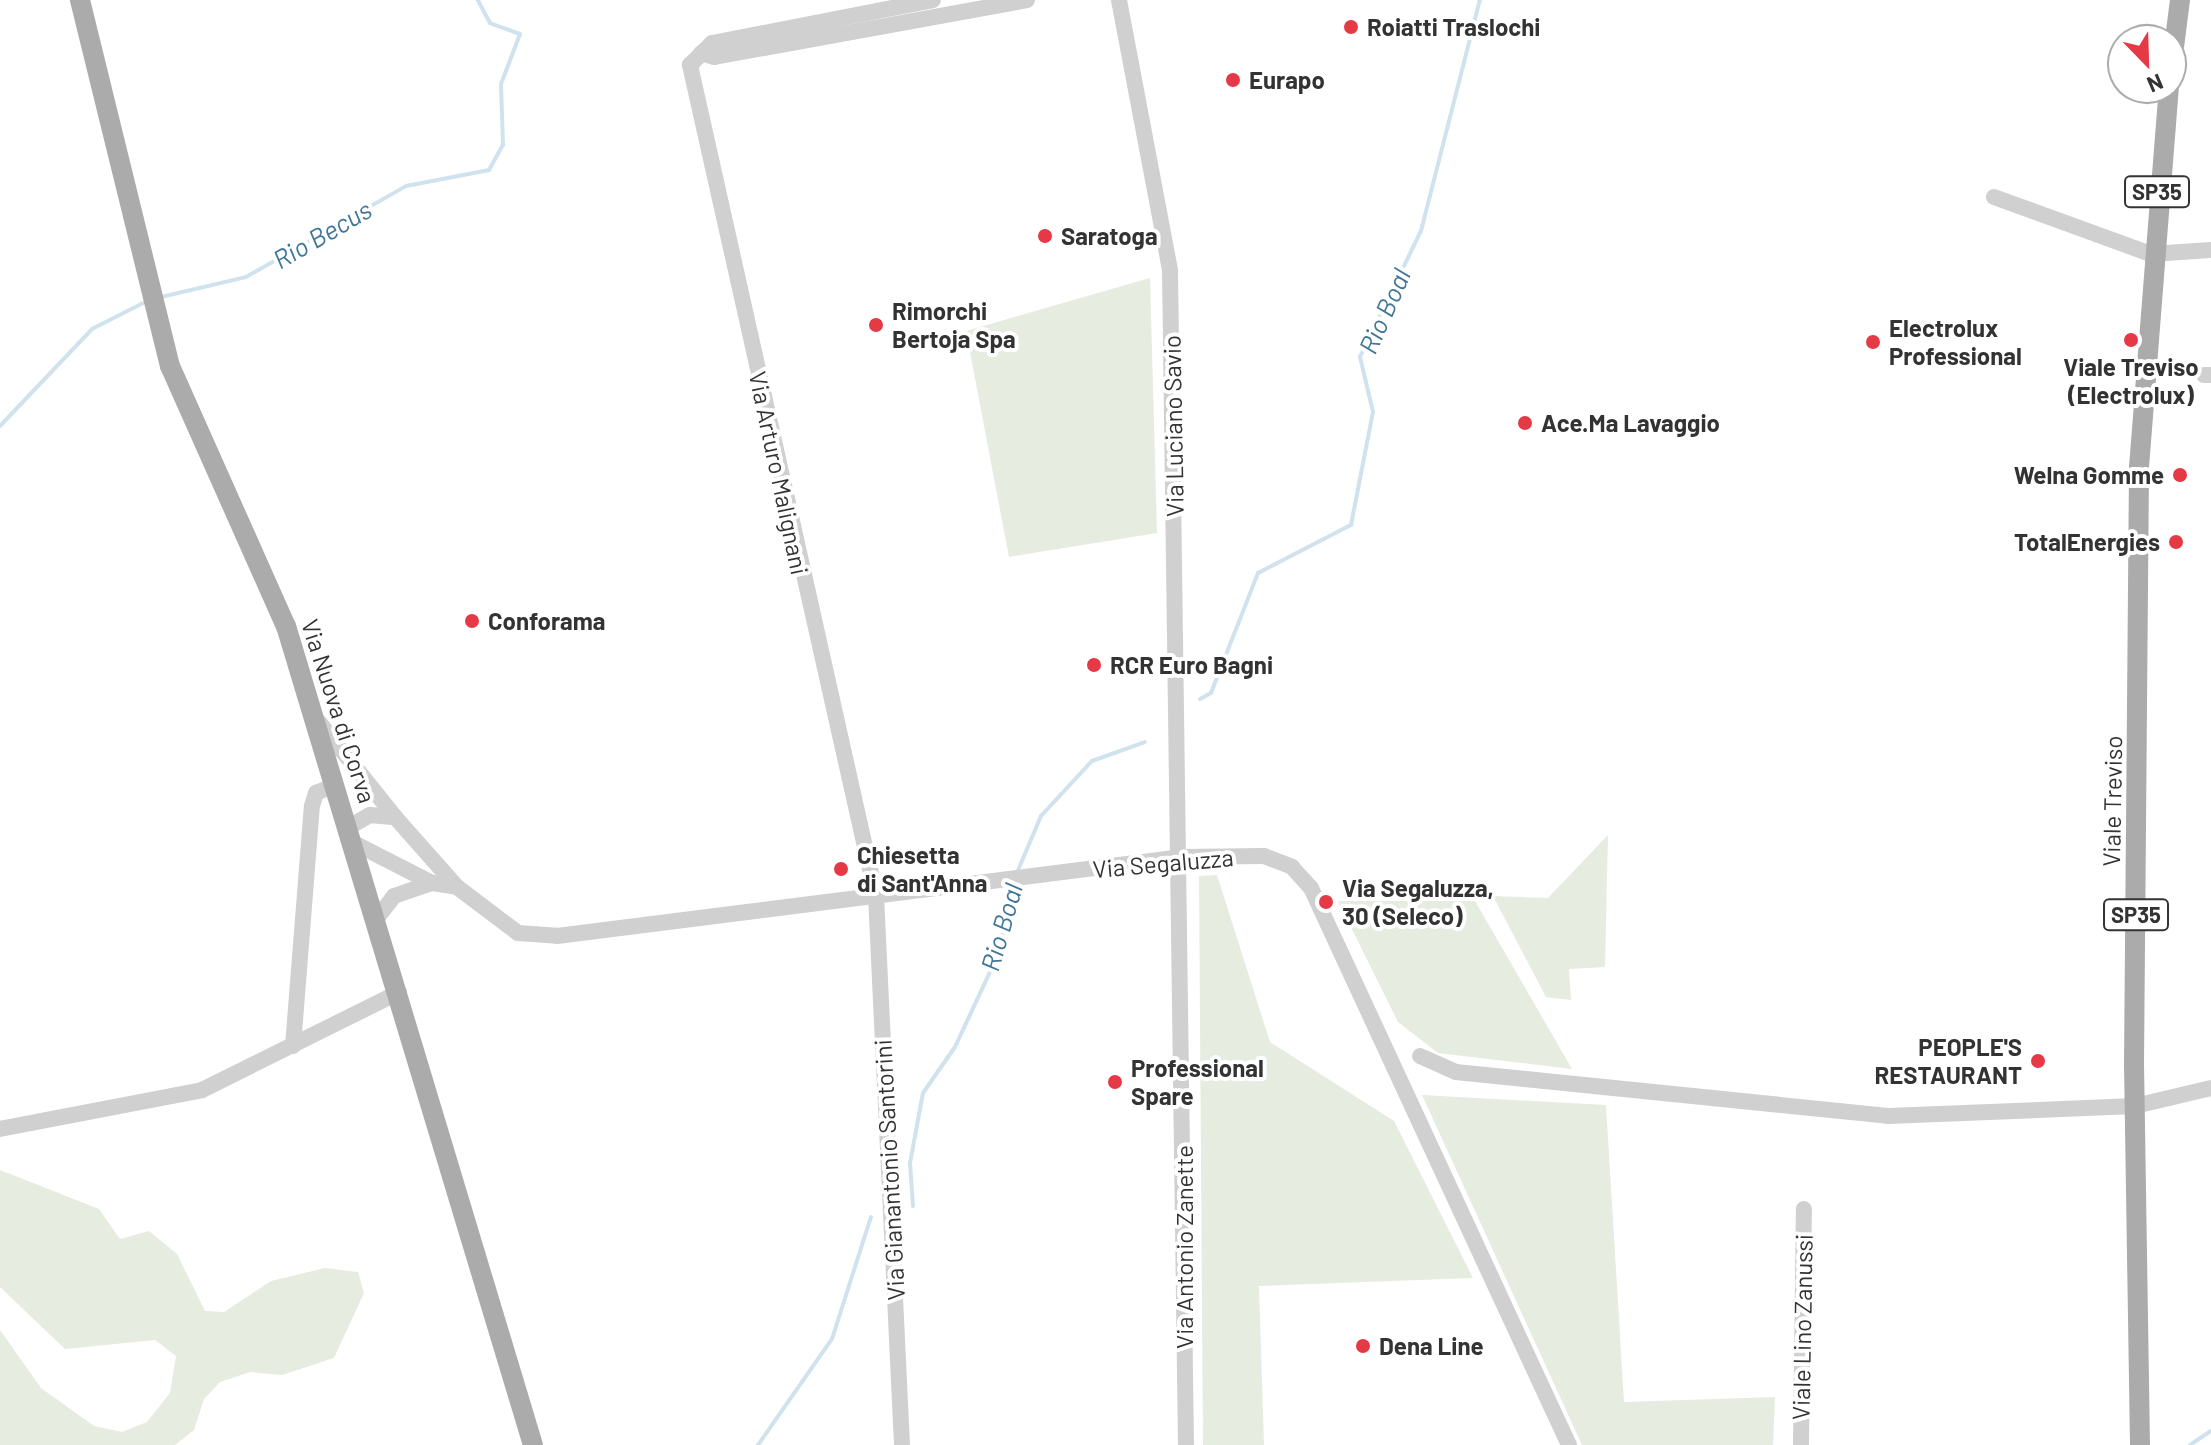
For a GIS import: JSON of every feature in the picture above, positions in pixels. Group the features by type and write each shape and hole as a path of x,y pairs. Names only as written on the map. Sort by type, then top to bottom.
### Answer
{"main road":[{"name":"Via Nuova di Corva","path":"80,0 151,305 170,366 286,626 352,835 533,1445"},
{"path":"2177,24 2180,0"},
{"name":"Viale Treviso","path":"2140,1445 2135,1106 2139,467 2151,254 2167,104"}],"street":[{"path":"701,53 712,43 933,0"},
{"path":"701,53 714,57 1027,0"},
{"name":"Via Luciano Savio","path":"1119,0 1170,271 1182,857"},
{"name":"Via Arturo Malignani","path":"701,53 690,65 876,896"},
{"path":"1994,197 2151,254 2211,250"},
{"name":"Via Segaluzza","path":"314,715 395,817 457,887 518,933 557,936 1182,857 1264,856 1292,867 1311,888 1569,1445"},
{"path":"293,1046 312,806 316,793 335,785"},
{"path":"352,835 370,815 395,817"},
{"name":"Via Segaluzza","path":"352,835 432,883 457,887"},
{"name":"Via Antonio Zanette","path":"1182,857 1186,1445"},
{"name":"Via Segaluzza","path":"377,918 394,896 432,883"},
{"name":"Via Gianantonio Santorini","path":"876,896 902,1445"},
{"path":"0,1129 202,1090 399,992"},
{"path":"1420,1056 1456,1072 1888,1116 2135,1106 2211,1088"},
{"name":"Viale Lino Zanussi","path":"1801,1445 1804,1209"}],"shaded area":[{"path":"1150,278 1157,533 1009,557 966,331"},
{"path":"1608,835 1605,967 1569,969 1571,1000 1546,997 1493,896 1548,898"},
{"path":"1217,875 1270,1042 1394,1121 1473,1278 1259,1286 1264,1445 1203,1445 1199,876"},
{"path":"1338,901 1475,901 1572,1069 1438,1053 1398,1022"},
{"path":"1422,1095 1606,1105 1624,1402 1775,1397 1773,1445 1582,1445"},
{"path":"0,1170 99,1209 120,1239 149,1231 177,1254 205,1311 224,1312 271,1281 325,1268 358,1272 364,1293 334,1358 282,1375 250,1372 220,1382 204,1399 194,1430 175,1445 0,1445 0,1330 41,1388 94,1426 122,1432 147,1422 170,1393 176,1356 155,1340 65,1349 0,1287"}],"waterway":[{"name":"Rio Becus","path":"161,297 246,277 406,186 489,170 503,145 501,84 520,34 490,23 478,0"},
{"name":"Rio Boal","path":"1200,699 1211,693 1258,573 1351,525 1373,412 1360,357 1421,231 1480,0"},
{"name":"Rio Becus","path":"0,426 92,329 149,300"},
{"name":"Rio Boal","path":"1016,875 1041,816 1092,761 1145,742"},
{"name":"Rio Boal","path":"913,1206 910,1163 923,1093 955,1047 997,957 1015,883"},
{"name":"Rio Boal","path":"758,1445 832,1339 871,1217"},
{"path":"2190,1445 2211,1431"}],"place":[{"name":"Roiatti Traslochi","path":"1351,27"},
{"name":"Eurapo","path":"1233,80"},
{"name":"Saratoga","path":"1045,236"},
{"name":"Rimorchi Bertoja Spa","path":"876,325"},
{"name":"Viale Treviso (Electrolux)","path":"2131,340"},
{"name":"Electrolux Professional","path":"1873,342"},
{"name":"Ace.Ma Lavaggio","path":"1525,423"},
{"name":"Welna Gomme","path":"2180,475"},
{"name":"TotalEnergies","path":"2176,542"},
{"name":"Conforama","path":"472,621"},
{"name":"RCR Euro Bagni","path":"1094,665"},
{"name":"Chiesetta di Sant'Anna","path":"841,869"},
{"name":"Via Segaluzza, 30 (Seleco)","path":"1326,902"},
{"name":"PEOPLE'S RESTAURANT","path":"2038,1061"},
{"name":"Professional Spare","path":"1115,1082"},
{"name":"Dena Line","path":"1363,1346"}]}
